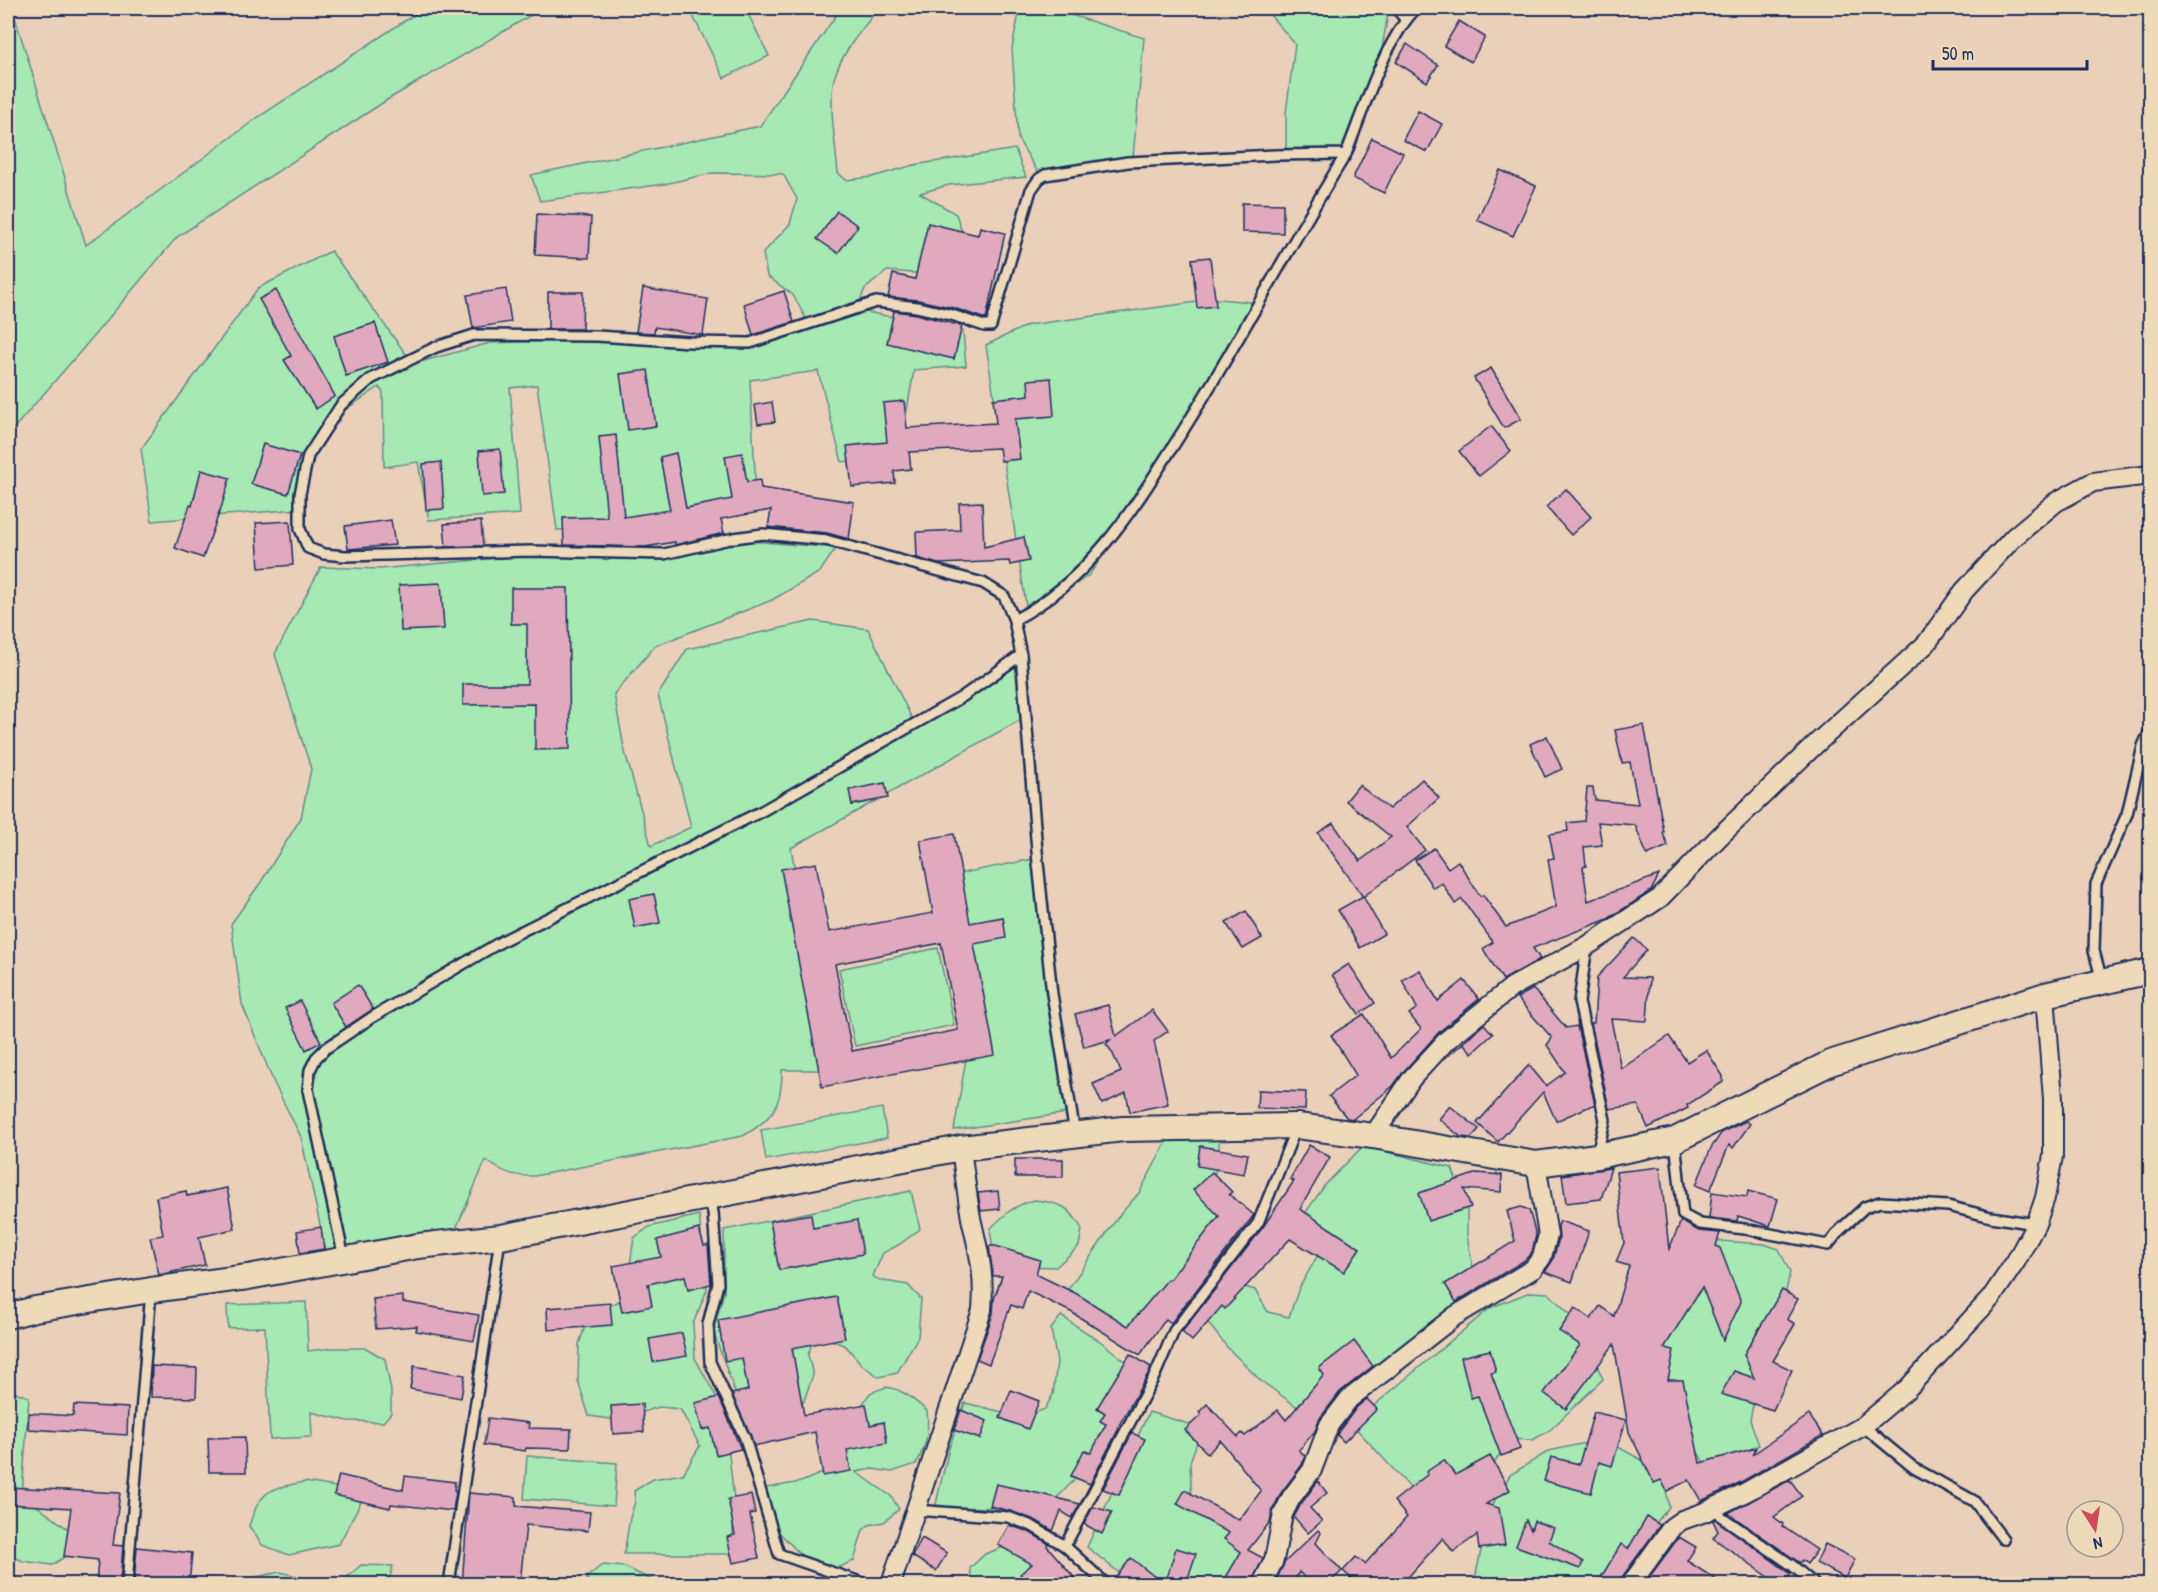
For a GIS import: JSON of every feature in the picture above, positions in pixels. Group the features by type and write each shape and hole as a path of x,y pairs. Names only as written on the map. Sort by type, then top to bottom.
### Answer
{"street":[{"path":"1373,1136 1412,1078 1447,1040 1512,987 1587,946 1660,898 1720,836 1818,742 1926,644 1964,591 2014,537 2055,502 2093,482 2151,475"},
{"path":"8,1316 35,1309 248,1277 418,1246 501,1237 961,1148 1123,1129 1297,1126 1373,1136 1536,1164 1597,1156 1675,1140 1830,1063 2045,995 2151,971"},
{"path":"1631,1584 1672,1527 1682,1520 1714,1507 1776,1475 1863,1426 1907,1389 1991,1298 2016,1261 2036,1224 2045,1198 2053,1156 2053,1099 2045,995"},
{"path":"891,1584 982,1310 984,1286 981,1256 971,1217 961,1148"},
{"path":"1262,1584 1274,1560 1283,1514 1291,1498 1312,1470 1329,1425 1349,1399 1455,1316 1533,1269 1542,1257 1548,1235 1536,1164"}],"lane":[{"path":"1396,8 1406,20"},
{"path":"1014,620 1033,610 1082,571 1131,513 1210,387 1347,154 1392,39 1416,8"},
{"path":"1075,1135 1052,994 1038,863 1021,655 1014,620 1004,596 984,583 826,540 763,534 734,538 664,554 531,551 345,556 324,554 308,548 300,529 300,494 308,456 341,405 371,379 436,347 474,335 597,336 750,343 876,302 917,307 991,326 1031,190 1039,179 1045,176 1128,162 1347,154"},
{"path":"344,1258 308,1090 310,1070 316,1058 371,1018 504,940 762,811 962,697 1021,655"},
{"path":"2102,981 2094,951 2096,884 2127,814 2143,746 2151,731"},
{"path":"1587,946 1578,1002 1605,1120 1597,1156"},
{"path":"1065,1546 1155,1375 1174,1331 1258,1222 1297,1126"},
{"path":"1675,1140 1683,1215 1700,1224 1745,1228 1828,1245 1864,1207 1880,1202 1948,1206 1991,1217 2036,1224"},
{"path":"708,1196 712,1212 718,1284 708,1324 710,1362 745,1438 779,1554 866,1584"},
{"path":"449,1584 501,1237"},
{"path":"127,1584 151,1290"},
{"path":"1863,1426 1914,1468 1974,1501 2003,1539"},
{"path":"1714,1507 1722,1517 1793,1566 1814,1584"},
{"path":"915,1510 1008,1517 1032,1526 1065,1546 1106,1584"}],"green space":[{"path":"8,8 12,8 86,245 257,118 424,8 543,8 387,100 177,237 8,435"},
{"path":"689,8 745,8 769,56 724,78"},
{"path":"841,8 879,8 847,50 834,79 832,113 838,173 846,180 872,177 914,165 1015,149 1026,177 949,185 920,193 956,214 963,235 951,270 913,273 887,271 865,289 856,310 963,331 966,366 914,370 899,455 842,462 818,371 750,380 756,492 704,523 557,530 537,385 510,388 520,514 429,520 418,462 384,467 383,393 379,387 345,410 311,458 300,509 152,521 141,449 258,288 331,251 413,364 490,343 601,339 693,347 753,345 811,328 793,295 767,276 763,253 790,224 797,199 783,174 712,173 665,184 540,201 531,175 760,126"},
{"path":"1020,8 1068,8 1068,14 1144,38 1133,157 1039,174 1018,139 1012,48"},
{"path":"1264,8 1389,8 1380,60 1351,149 1286,152 1286,113 1295,44"},
{"path":"1219,299 1261,303 1133,514 1089,575 1028,618 986,345 1028,325"},
{"path":"748,541 836,548 820,572 772,600 655,646 614,694 624,748 651,846 691,827 658,695 687,649 813,621 868,629 917,729 969,699 1017,662 1022,719 791,848 832,1070 782,1070 780,1093 774,1110 762,1123 743,1136 534,1176 508,1173 486,1160 451,1240 330,1271 301,1137 274,1083 242,1004 231,924 261,882 301,818 311,769 275,654 321,567 379,569 552,553 659,560"},
{"path":"1034,859 1067,1113 954,1130 968,1047 947,876"},
{"path":"938,948 954,1025 855,1046 839,969"},
{"path":"882,1108 887,1138 766,1160 761,1130"},
{"path":"1172,1132 1219,1136 1219,1159 1210,1189 1236,1216 1132,1339 1064,1295 1118,1217 1139,1193"},
{"path":"1363,1146 1452,1168 1467,1209 1467,1236 1472,1262 1464,1303 1384,1363 1315,1420 1260,1380 1227,1347 1204,1318 1231,1283 1255,1290 1268,1312 1289,1317 1299,1288 1325,1243 1299,1222 1325,1185"},
{"path":"911,1191 920,1229 883,1253 873,1276 878,1280 908,1285 921,1299 918,1337 897,1373 879,1377 861,1364 846,1346 815,1334 808,1355 813,1375 802,1406 742,1412 713,1331 724,1292 724,1230"},
{"path":"1035,1200 1058,1204 1073,1215 1082,1229 1079,1246 1056,1267 1022,1266 995,1261 990,1229 1016,1207"},
{"path":"699,1215 707,1290 693,1324 695,1358 724,1411 735,1508 731,1554 624,1554 635,1502 634,1491 653,1479 683,1474 700,1446 680,1409 659,1407 618,1420 589,1416 578,1381 579,1344 588,1317 629,1296 629,1271 634,1238 649,1227"},
{"path":"1705,1240 1764,1244 1779,1249 1790,1272 1779,1326 1757,1385 1750,1420 1759,1445 1707,1468 1686,1432 1663,1368 1663,1325"},
{"path":"1530,1292 1548,1293 1577,1321 1603,1379 1550,1430 1533,1440 1508,1439 1480,1489 1426,1505 1352,1424 1490,1308"},
{"path":"306,1302 308,1351 366,1348 385,1359 391,1391 391,1413 383,1422 348,1421 311,1412 312,1437 270,1439 265,1327 228,1328 227,1305"},
{"path":"1061,1316 1100,1341 1136,1370 1091,1463 1048,1507 935,1508 949,1448 965,1403 1023,1417 1045,1409 1053,1394 1057,1362 1051,1329"},
{"path":"886,1387 903,1393 927,1411 928,1426 923,1451 916,1464 892,1472 872,1469 856,1472 891,1496 899,1509 884,1522 869,1525 863,1530 854,1561 837,1568 801,1555 776,1529 766,1488 801,1482 834,1468 843,1433 870,1393"},
{"path":"8,1390 29,1397 22,1495 87,1543 52,1565 23,1561 8,1555"},
{"path":"1149,1412 1202,1428 1190,1462 1192,1502 1242,1538 1245,1579 1241,1584 1133,1584 1087,1547"},
{"path":"1604,1439 1663,1472 1669,1507 1647,1534 1614,1584 1474,1584 1485,1531 1495,1499 1510,1475 1549,1451"},
{"path":"527,1456 617,1463 614,1506 524,1499"},
{"path":"305,1482 366,1492 339,1544 289,1555 262,1545 249,1526 257,1504 275,1489"},
{"path":"1012,1544 1070,1584 972,1584 970,1568 985,1554"},
{"path":"361,1565 393,1566 388,1584 245,1584 246,1579 280,1572 320,1582 345,1579"},
{"path":"602,1565 625,1567 660,1584 588,1584 587,1577"}],"building":[{"path":"1459,21 1485,37 1471,62 1444,46"},
{"path":"1407,44 1438,65 1427,82 1396,62"},
{"path":"1418,111 1442,124 1427,152 1403,140"},
{"path":"1372,138 1403,153 1384,193 1353,178"},
{"path":"1500,170 1536,186 1513,236 1477,220"},
{"path":"1242,203 1283,204 1283,233 1242,232"},
{"path":"837,211 858,226 838,253 817,239"},
{"path":"537,214 591,217 589,258 535,255"},
{"path":"928,223 978,235 980,227 1005,233 986,319 954,308 918,300 888,297 893,274 915,279"},
{"path":"1210,257 1216,306 1197,308 1192,259"},
{"path":"643,288 708,299 703,335 655,327 654,333 636,332"},
{"path":"506,289 511,322 473,328 467,295"},
{"path":"276,290 335,396 316,409 284,360 291,356 259,299"},
{"path":"784,291 794,322 753,335 744,304"},
{"path":"548,292 583,292 582,329 548,329"},
{"path":"894,311 916,314 962,326 954,359 887,343"},
{"path":"375,323 388,362 346,376 334,336"},
{"path":"1491,368 1521,419 1504,428 1474,378"},
{"path":"648,370 656,426 628,430 620,374"},
{"path":"1051,378 1054,416 1015,419 1020,459 1001,461 999,448 909,452 911,469 894,471 895,483 852,487 847,446 887,442 883,403 904,401 907,428 996,423 993,399 1029,395 1028,380"},
{"path":"772,402 775,422 758,424 755,405"},
{"path":"1491,426 1511,451 1479,476 1459,451"},
{"path":"616,435 624,517 670,510 660,457 676,453 686,508 732,499 725,456 742,453 747,482 760,480 761,488 854,502 849,539 827,533 768,527 771,510 721,519 724,533 675,545 675,542 645,547 564,545 563,518 607,517 599,437"},
{"path":"263,444 300,455 288,494 251,484"},
{"path":"500,449 504,494 482,496 479,451"},
{"path":"441,462 444,509 426,510 423,464"},
{"path":"201,470 230,478 203,558 175,548 190,505 192,506"},
{"path":"1566,489 1591,517 1571,535 1546,507"},
{"path":"982,502 984,547 1024,537 1029,561 1010,565 1009,561 938,564 917,558 916,532 960,530 959,503"},
{"path":"391,520 395,545 348,549 345,526"},
{"path":"290,521 293,565 259,568 256,523"},
{"path":"481,521 483,546 446,547 444,524"},
{"path":"441,583 444,629 401,631 399,585"},
{"path":"511,588 568,588 570,749 535,750 535,704 463,705 463,684 527,684 527,624 511,624"},
{"path":"1644,725 1663,833 1668,846 1647,855 1635,825 1598,822 1602,845 1584,847 1586,866 1583,867 1588,901 1659,875 1651,891 1608,919 1533,948 1540,959 1503,980 1483,949 1493,942 1462,899 1455,904 1442,883 1433,888 1415,860 1434,848 1448,868 1458,861 1480,896 1483,895 1506,927 1556,907 1548,859 1554,858 1549,834 1568,831 1567,823 1584,821 1587,788 1593,788 1595,800 1638,804 1630,762 1622,763 1615,730"},
{"path":"1547,736 1562,769 1545,777 1530,744"},
{"path":"1422,779 1439,798 1407,827 1425,850 1363,897 1318,833 1333,823 1360,861 1391,837 1346,801 1359,785 1389,809"},
{"path":"885,783 888,798 852,805 849,790"},
{"path":"954,834 970,923 1003,917 1006,938 974,944 995,1055 822,1087 781,869 816,863 829,932 933,913 920,840","holes":["941,943 958,1030 852,1051 835,964"]},
{"path":"654,894 660,923 635,928 629,899"},
{"path":"1363,896 1384,934 1360,948 1338,910"},
{"path":"1246,911 1262,938 1243,949 1226,923"},
{"path":"1634,938 1647,950 1623,977 1650,978 1647,1021 1611,1019 1621,1069 1669,1036 1687,1062 1706,1050 1723,1076 1723,1082 1687,1105 1688,1108 1648,1128 1638,1105 1609,1109 1591,1023 1594,1023 1597,977"},
{"path":"1349,964 1375,1003 1359,1014 1332,975"},
{"path":"1420,970 1438,1001 1464,980 1479,999 1439,1032 1393,1086 1353,1119 1347,1118 1329,1096 1356,1075 1331,1035 1364,1014 1391,1058 1421,1029 1409,1014 1417,1008 1402,980"},
{"path":"358,985 373,1009 346,1027 331,1003"},
{"path":"1533,989 1566,1028 1577,1026 1595,1104 1556,1121 1543,1092 1498,1142 1477,1123 1529,1065 1546,1086 1565,1072 1547,1045 1552,1038 1517,998"},
{"path":"300,1001 321,1042 306,1050 285,1008"},
{"path":"1108,1005 1116,1036 1152,1010 1168,1031 1154,1041 1168,1104 1130,1112 1126,1093 1102,1104 1093,1084 1121,1072 1106,1044 1110,1040 1084,1047 1075,1014"},
{"path":"1484,1024 1493,1034 1472,1053 1463,1043 1448,1056"},
{"path":"1258,1090 1306,1092 1305,1110 1257,1108"},
{"path":"1450,1106 1479,1129 1471,1138 1461,1137 1439,1119"},
{"path":"1746,1121 1750,1124 1733,1148 1729,1145 1710,1191 1696,1185 1711,1148 1722,1132"},
{"path":"1309,1145 1330,1157 1300,1209 1360,1248 1344,1272 1290,1239 1225,1309 1222,1306 1192,1341 1182,1332 1263,1227 1294,1181 1290,1179"},
{"path":"1200,1146 1248,1154 1244,1174 1197,1166"},
{"path":"1015,1159 1063,1159 1063,1177 1015,1177"},
{"path":"1660,1167 1669,1249 1681,1221 1699,1231 1720,1233 1716,1246 1720,1248 1741,1302 1723,1340 1702,1287 1664,1348 1674,1350 1668,1380 1683,1380 1700,1463 1756,1448 1752,1455 1809,1415 1823,1435 1741,1482 1701,1501 1689,1480 1667,1491 1661,1480 1654,1483 1629,1432 1614,1344 1566,1409 1544,1393 1580,1345 1559,1331 1575,1308 1591,1319 1600,1306 1614,1316 1629,1266 1616,1262 1624,1243 1616,1172"},
{"path":"1611,1168 1601,1199 1566,1203 1562,1175"},
{"path":"1212,1172 1232,1192 1229,1194 1254,1215 1171,1323 1166,1319 1140,1355 1071,1312 1028,1291 1022,1309 1011,1305 989,1364 977,1359 993,1314 994,1299 1002,1276 993,1276 989,1246 996,1246 1040,1260 1036,1274 1077,1294 1128,1326 1169,1280 1219,1216 1193,1190"},
{"path":"1477,1173 1502,1175 1501,1192 1464,1189 1471,1207 1428,1221 1419,1193"},
{"path":"227,1188 235,1229 199,1237 205,1265 159,1275 150,1237 163,1235 156,1197 186,1191 187,1196"},
{"path":"998,1191 1000,1209 981,1211 978,1193"},
{"path":"1748,1191 1778,1199 1770,1226 1738,1216 1737,1221 1709,1218 1712,1192 1747,1197"},
{"path":"1521,1207 1529,1210 1536,1235 1532,1252 1525,1260 1456,1302 1445,1284 1515,1241 1507,1211"},
{"path":"811,1214 813,1228 857,1220 863,1254 779,1270 770,1221"},
{"path":"1560,1221 1589,1231 1572,1282 1545,1272 1553,1260 1559,1238"},
{"path":"321,1227 324,1249 300,1253 297,1231"},
{"path":"699,1229 704,1246 708,1245 711,1284 688,1290 685,1276 648,1284 652,1306 622,1312 613,1266 661,1257 657,1240"},
{"path":"1782,1290 1798,1299 1787,1319 1795,1324 1773,1361 1792,1370 1773,1410 1721,1394 1734,1371 1754,1378 1744,1354"},
{"path":"403,1296 403,1302 479,1315 474,1341 416,1331 417,1326 376,1329 373,1299"},
{"path":"837,1297 845,1338 792,1348 804,1415 866,1404 870,1425 884,1422 887,1443 847,1450 851,1471 823,1476 815,1432 754,1446 732,1394 748,1390 742,1358 725,1361 718,1320"},
{"path":"610,1303 612,1325 548,1330 547,1308"},
{"path":"682,1333 687,1356 653,1362 649,1339"},
{"path":"1354,1341 1373,1366 1340,1392 1320,1418 1315,1431 1299,1450 1305,1456 1302,1465 1281,1493 1273,1509 1270,1522 1248,1550 1263,1558 1251,1584 1222,1584 1241,1552 1224,1539 1229,1533 1177,1504 1185,1490 1239,1520 1261,1491 1220,1440 1208,1454 1185,1430 1201,1415 1199,1412 1207,1404 1238,1437 1242,1433 1245,1436 1278,1410 1286,1420 1324,1375 1319,1368"},
{"path":"1490,1350 1496,1372 1491,1373 1520,1449 1501,1456 1478,1396 1471,1398 1461,1357"},
{"path":"1130,1354 1151,1367 1090,1484 1071,1476 1084,1450 1091,1453 1106,1424 1100,1421 1105,1413 1097,1408"},
{"path":"152,1366 197,1368 196,1398 151,1397"},
{"path":"414,1366 465,1375 461,1398 410,1389"},
{"path":"1011,1390 1039,1401 1028,1429 1000,1418"},
{"path":"719,1397 741,1449 716,1455 710,1428 702,1430 695,1403"},
{"path":"1367,1399 1377,1409 1344,1442 1337,1435 1339,1431 1357,1407"},
{"path":"642,1404 644,1432 613,1434 611,1406"},
{"path":"74,1405 128,1408 127,1435 28,1429 29,1413 73,1416"},
{"path":"961,1410 987,1421 980,1439 954,1430"},
{"path":"1594,1412 1626,1420 1612,1466 1599,1462 1591,1493 1544,1481 1551,1457 1579,1464"},
{"path":"488,1418 529,1423 528,1428 571,1429 570,1449 526,1448 525,1451 484,1445"},
{"path":"1132,1433 1145,1439 1119,1495 1103,1489"},
{"path":"245,1437 246,1472 209,1472 208,1438"},
{"path":"1490,1456 1510,1490 1486,1504 1499,1508 1505,1545 1479,1549 1477,1535 1453,1552 1443,1538 1402,1584 1358,1584 1343,1571 1356,1557 1365,1564 1407,1517 1394,1501 1428,1474 1426,1472 1444,1460 1455,1475"},
{"path":"339,1475 403,1490 405,1476 455,1482 453,1511 391,1504 390,1508 334,1495"},
{"path":"1790,1480 1802,1496 1774,1517 1783,1524 1782,1526 1817,1550 1807,1564 1802,1560 1800,1563 1728,1513"},
{"path":"1318,1481 1327,1493 1310,1508 1322,1521 1308,1533 1294,1517"},
{"path":"996,1484 1080,1504 1072,1518 1061,1511 1053,1531 1035,1520 990,1506"},
{"path":"8,1487 120,1493 113,1545 123,1546 120,1584 96,1584 98,1560 64,1556 71,1508 8,1504"},
{"path":"469,1493 516,1497 516,1506 590,1512 588,1531 526,1525 520,1584 462,1584"},
{"path":"751,1495 755,1513 750,1514 759,1558 733,1563 727,1537 735,1535 728,1499"},
{"path":"1093,1507 1112,1512 1102,1534 1084,1524"},
{"path":"1647,1517 1660,1525 1622,1577 1620,1584 1597,1584 1621,1544 1628,1549"},
{"path":"1715,1519 1791,1574 1783,1584 1779,1584 1713,1538 1718,1531 1713,1521"},
{"path":"1526,1520 1531,1530 1534,1521 1554,1528 1549,1541 1583,1562 1580,1569 1516,1546"},
{"path":"1009,1525 1029,1532 1048,1543 1047,1546 1080,1584 1029,1584 1020,1574 1032,1564 998,1545"},
{"path":"1318,1530 1321,1533 1316,1543 1342,1571 1328,1584 1311,1584 1299,1572 1292,1584 1274,1584 1285,1562"},
{"path":"1679,1537 1696,1547 1687,1561 1723,1584 1644,1584"},
{"path":"922,1538 947,1553 936,1571 912,1556"},
{"path":"1825,1544 1855,1559 1845,1578 1816,1563"},
{"path":"137,1547 192,1553 189,1584 134,1584"},
{"path":"1176,1548 1196,1554 1186,1584 1165,1584"},
{"path":"1131,1558 1164,1584 1113,1584 1112,1582"}]}
